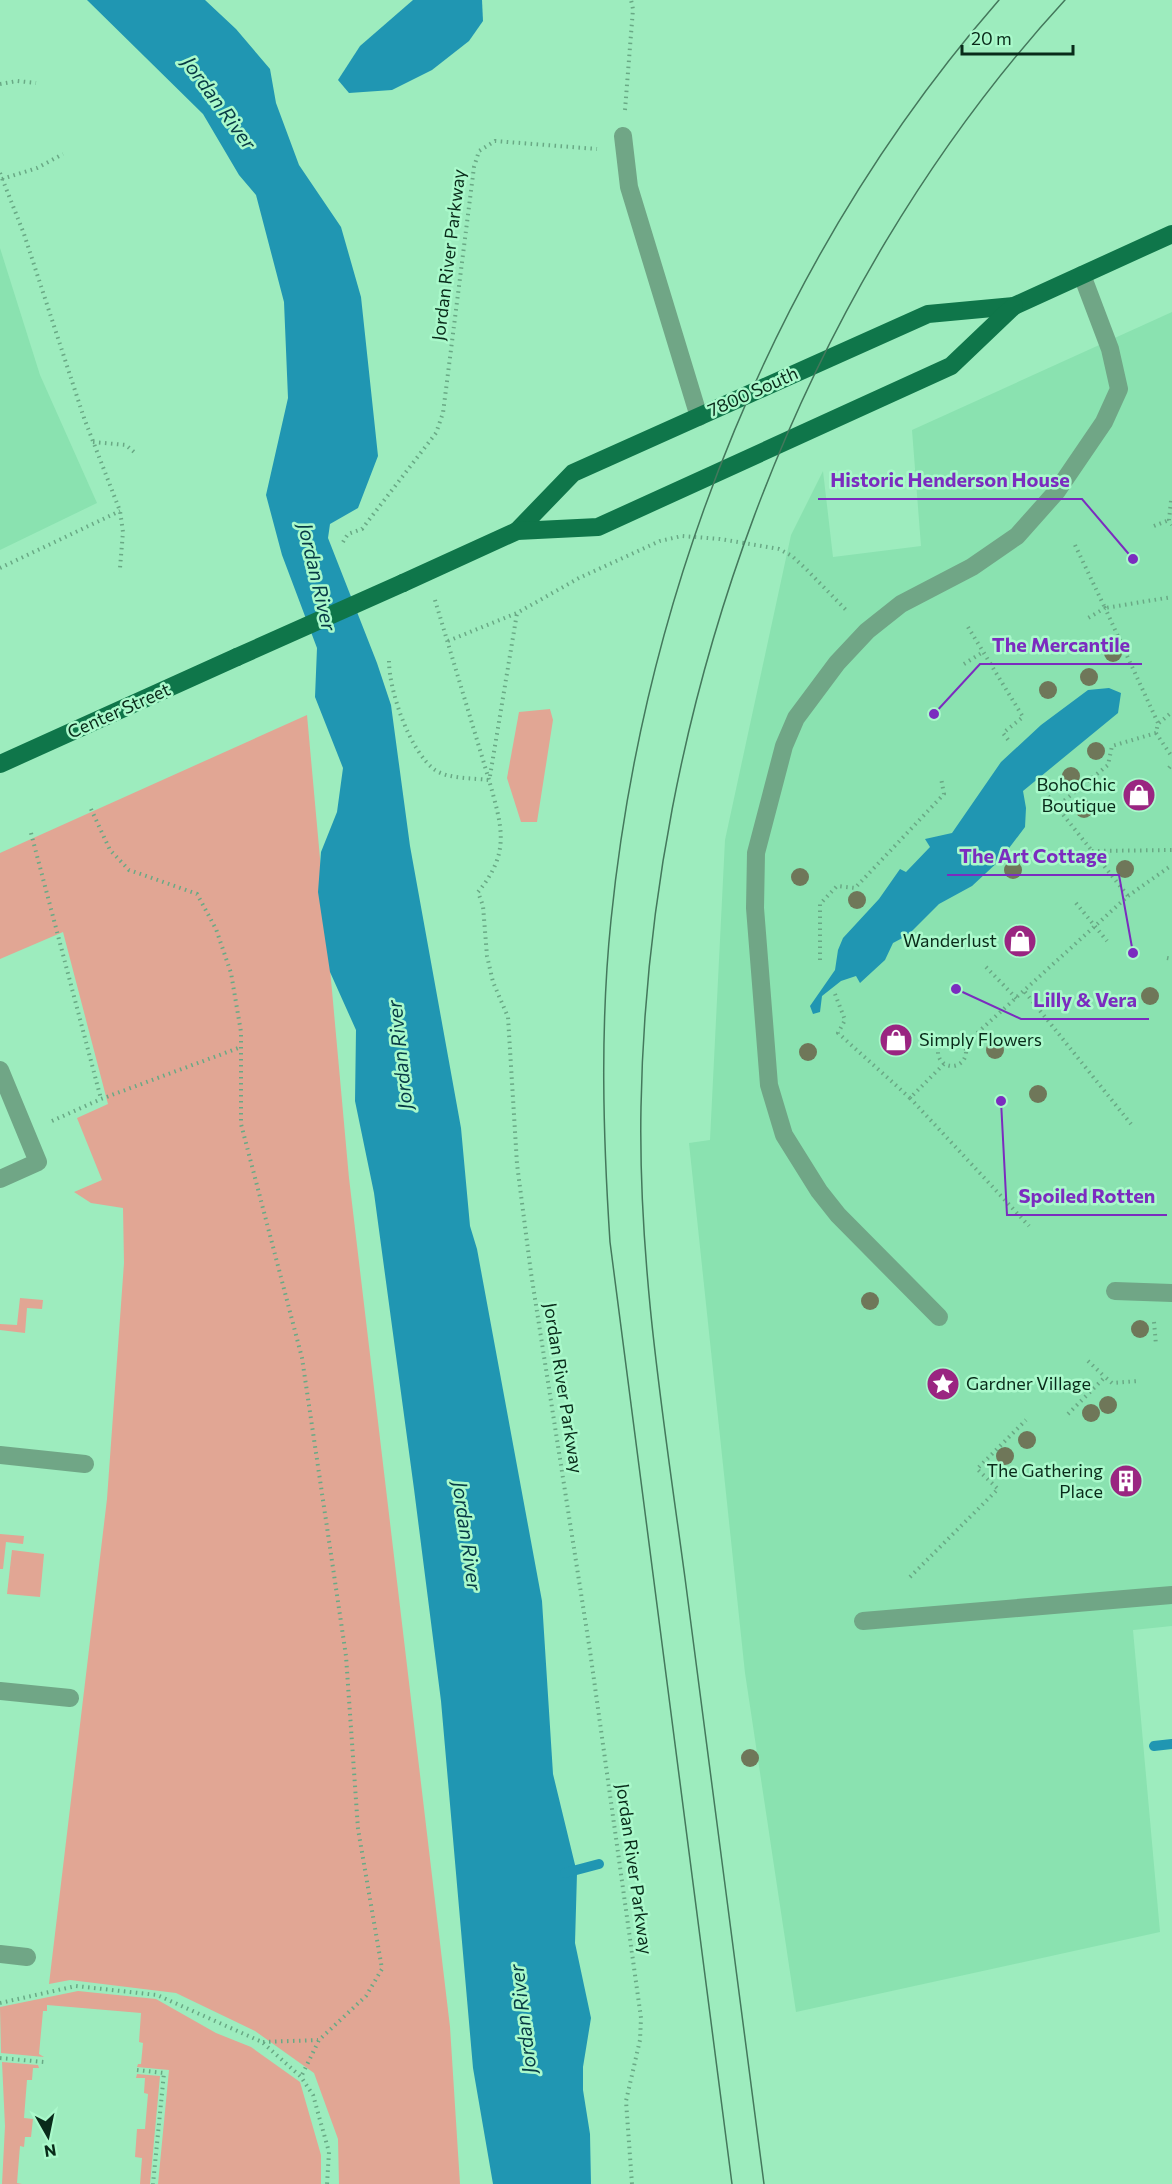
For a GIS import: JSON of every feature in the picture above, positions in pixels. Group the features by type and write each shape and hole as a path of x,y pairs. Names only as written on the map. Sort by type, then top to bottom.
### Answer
{"main road":[{"name":"7800 South","path":"237,657 517,531 573,473 928,314 1014,306 1172,234"},
{"name":"7800 South","path":"517,531 598,527 951,366 1014,306"},
{"name":"Center Street","path":"0,764 237,657"}],"street":[{"path":"623,136 628,187 699,417"},
{"path":"939,1317 838,1215 819,1191 784,1135 769,1085 755,908 755,870 759,836 784,746 796,718 837,663 867,631 901,604 972,567 1017,536 1057,491 1104,422 1119,389 1110,349 1083,275"},
{"path":"0,1070 38,1162 0,1179"},
{"path":"1115,1291 1172,1293"},
{"path":"0,1455 85,1464"},
{"path":"863,1621 1172,1595"},
{"path":"0,1691 70,1698"},
{"path":"0,1954 27,1957"}],"path":[{"path":"623,136 633,9 630,0"},
{"path":"0,84 17,81 36,83"},
{"name":"Jordan River Parkway","path":"344,542 348,534 362,529 436,433 443,413 474,167 479,151 495,141 594,150 623,136"},
{"path":"2,179 37,168 63,154"},
{"path":"0,174 24,234 66,366 120,512 123,532 120,568"},
{"path":"93,442 126,445 134,452"},
{"path":"1154,526 1170,523 1171,501"},
{"path":"0,568 120,512"},
{"path":"448,641 517,613 579,578 660,541 682,537 704,537 768,546 792,556 867,631"},
{"path":"1076,545 1158,723 1156,733 1172,757"},
{"name":"Jordan River Parkway","path":"426,573 497,809 500,857 491,876 478,892 483,906 486,956 493,982 508,1017 517,1164 530,1262 590,1651 641,2018 640,2040 626,2100 632,2184"},
{"path":"1088,618 1105,608 1172,598"},
{"path":"389,661 390,680 421,758 436,771 489,780 517,613"},
{"path":"968,627 1023,717 1003,733 1009,741"},
{"path":"964,664 983,652"},
{"path":"1158,723 1172,712"},
{"path":"1055,807 1108,765 1113,746 1156,733"},
{"path":"820,960 820,904 837,886 855,888 944,794 940,778"},
{"path":"1041,787 1128,896"},
{"path":"91,809 110,850 129,870 197,894 216,929 231,973 241,1032 241,1124 302,1358 346,1656 358,1829 382,1969 366,1996 319,2040 301,2077"},
{"path":"31,833 100,1099"},
{"path":"1092,851 1172,850"},
{"path":"964,1045 1128,896 1172,865"},
{"path":"1076,903 1107,941"},
{"path":"986,967 1017,999"},
{"path":"1025,992 1131,1124"},
{"path":"835,994 845,1020 838,1033 910,1098 1029,1226"},
{"path":"910,1098 944,1064 960,1064 965,1056 964,1045 954,1038 942,1043 938,1055 944,1064"},
{"path":"45,1124 100,1099 241,1047"},
{"path":"1154,1322 1156,1345"},
{"path":"1088,1361 1112,1383 1138,1381"},
{"path":"1068,1414 1105,1377"},
{"path":"910,1577 998,1489 977,1469 1026,1420"},
{"path":"0,2003 76,1986 157,1995 176,2002 223,2027 262,2042 301,2077 313,2095 329,2152 327,2184"},
{"path":"262,2042 319,2040"},
{"path":"0,2058 44,2062"},
{"path":"137,2070 164,2073 153,2184"}],"shaded area":[{"path":"0,248 40,375 97,503 0,550"},
{"name":"Gardner Village","path":"1172,312 1172,1626 1133,1630 1160,1932 796,2012 745,1673 689,1143 710,1140 725,840 791,535 823,471 833,557 921,546 912,430"},
{"path":"550,709 553,720 537,822 521,822 507,778 519,712"},
{"path":"307,715 349,1178 450,2027 460,2184 339,2184 338,2139 314,2073 255,2031 176,1993 70,1980 49,1984 107,1499 124,1263 123,1208 91,1203 74,1192 102,1180 77,1118 108,1104 63,932 0,959 0,853"},
{"path":"20,1298 43,1300 42,1309 27,1308 25,1333 0,1330 0,1324 17,1325"},
{"path":"0,1534 24,1536 23,1544 6,1542 3,1569 0,1569"},
{"path":"12,1550 44,1554 40,1597 7,1594"},
{"path":"78,1991 156,1999 216,2033 251,2047 300,2082 321,2155 321,2184 158,2184 169,2070 137,2067 141,2064 143,2043 139,2042 141,2013 47,2005 47,2011 43,2011 39,2054 44,2057 1,2053 0,2007"},
{"path":"2,2062 38,2065 39,2068 33,2068 32,2080 27,2080 24,2118 33,2119 31,2137 25,2137 24,2147 20,2146 17,2183 22,2184 2,2184 5,2126"},
{"path":"137,2074 160,2076 150,2184 140,2184 142,2158 135,2157 137,2129 145,2129 148,2094 144,2093 145,2078 136,2078"}],"water":[{"name":"Jordan River","path":"87,0 205,0 236,29 270,69 276,103 299,165 341,227 361,297 378,456 358,508 330,524 328,538 391,705 410,846 461,1128 470,1226 477,1249 542,1601 553,1774 577,1873 575,1943 591,2018 583,2067 583,2090 590,2134 591,2184 493,2184 473,2068 441,1701 374,1193 355,1101 356,1030 330,972 318,892 321,852 337,812 343,768 315,697 317,648 282,555 266,495 288,398 284,302 256,195 239,175 203,114"},
{"path":"413,0 482,0 483,21 469,41 432,70 392,90 349,93 338,80 360,46"},
{"path":"1109,688 1121,693 1118,713 1023,791 1026,808 1025,827 1000,860 972,886 939,904 908,935 893,943 885,960 860,983 856,976 841,981 822,996 820,1012 813,1014 810,1006 835,970 838,950 843,938 879,899 900,869 906,872 930,847 925,839 952,833 1001,762 1041,725 1088,690"}],"waterway":[{"path":"1154,1746 1172,1744"},
{"path":"565,1873 599,1864"}],"tram line":[{"path":"732,2184 610,1242 604,1041 611,920 628,795 655,671 690,549 734,430 788,315 849,204 920,99 999,0"},
{"path":"764,2184 661,1402 648,1284 641,1166 641,1107 650,958 672,809 707,661 754,516 814,375 886,241 970,116 1065,0"}],"place":[{"name":"Historic Henderson House","path":"1133,559"},
{"name":"The Mercantile","path":"934,714"},
{"name":"BohoChic Boutique","path":"1139,795"},
{"name":"Wanderlust","path":"1020,941"},
{"name":"The Art Cottage","path":"1133,953"},
{"name":"Lilly & Vera","path":"956,989"},
{"name":"Simply Flowers","path":"896,1040"},
{"name":"Spoiled Rotten","path":"1001,1101"},
{"name":"Gardner Village","path":"943,1384"},
{"name":"The Gathering Place","path":"1126,1481"}]}
